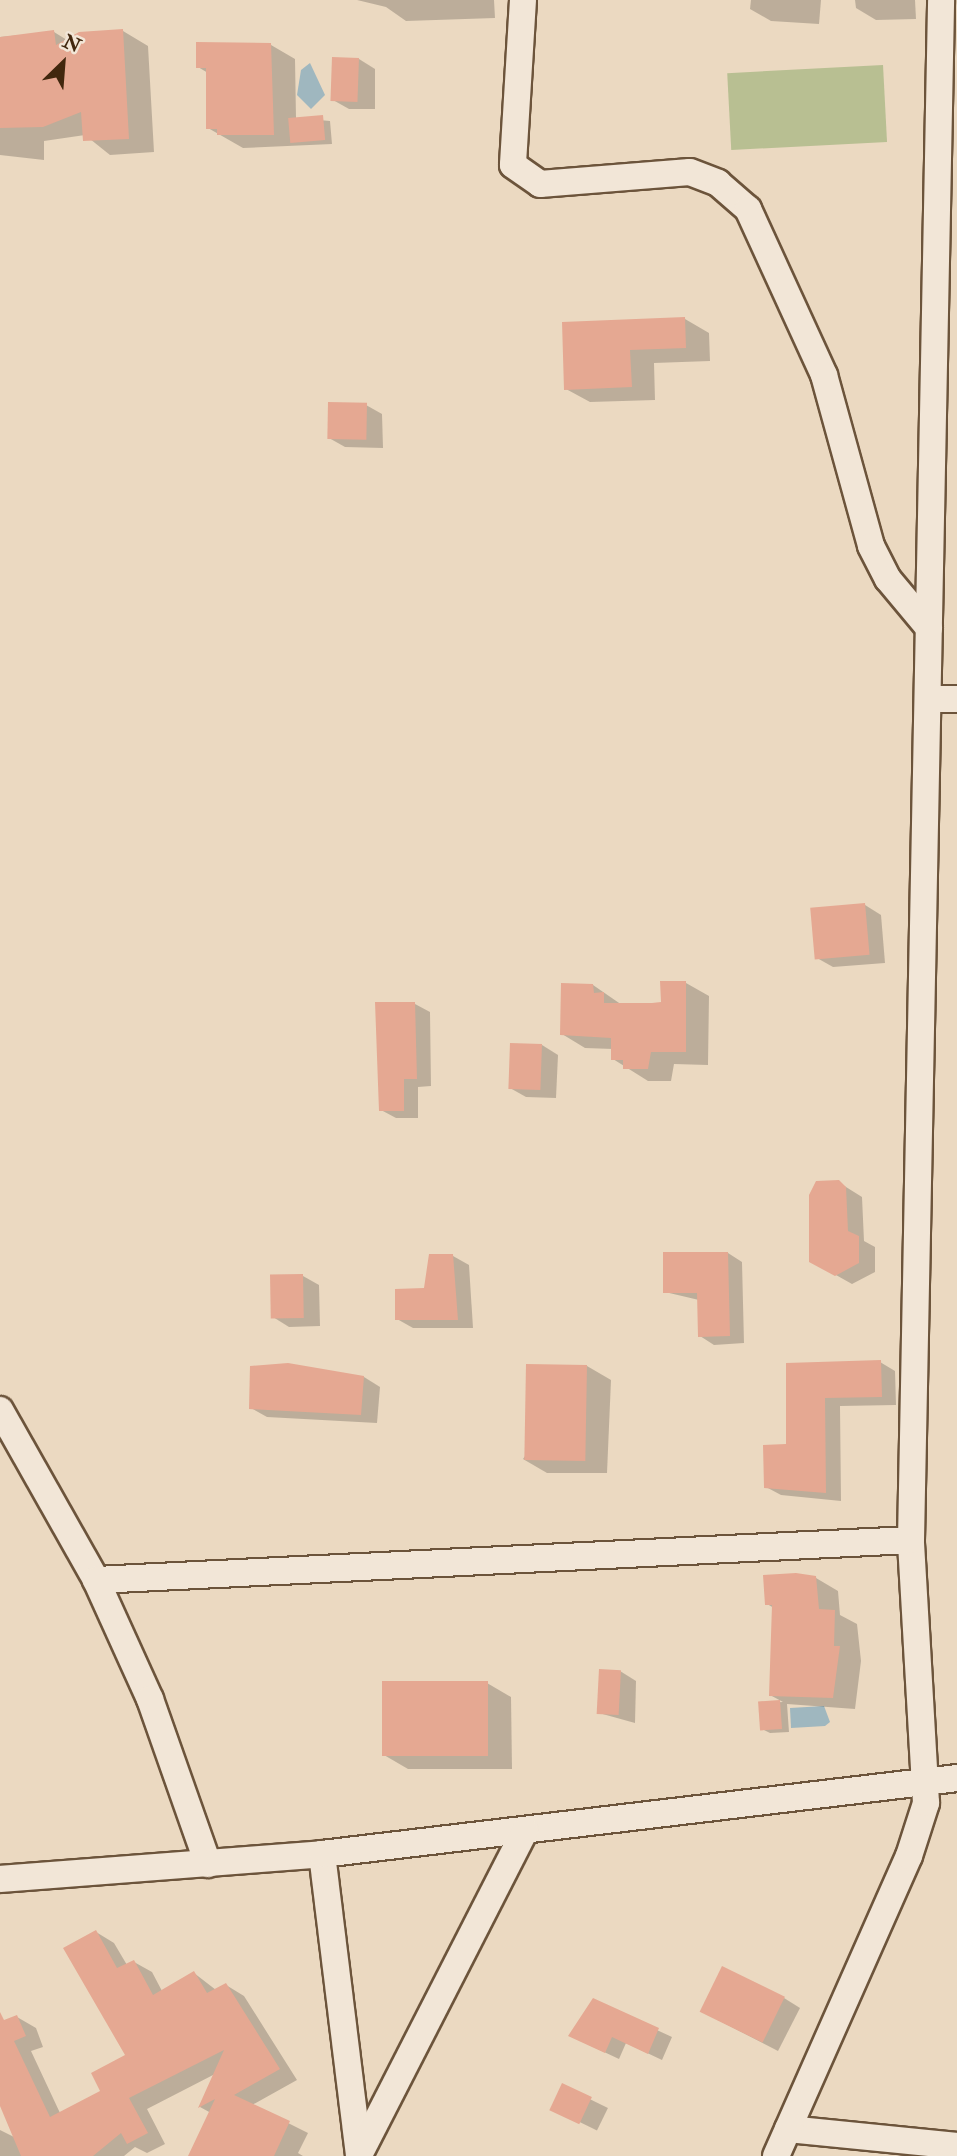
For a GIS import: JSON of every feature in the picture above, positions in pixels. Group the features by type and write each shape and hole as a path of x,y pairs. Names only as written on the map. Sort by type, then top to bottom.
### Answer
{"street":[{"path":"523,0 513,165 540,184 690,172 718,183 748,209 824,375 871,546 888,579 929,628"},
{"path":"776,2156 917,1836 925,1780 911,1540 941,0"},
{"path":"928,699 957,699"},
{"path":"0,1410 11,1455 96,1580 150,1699 208,1864"},
{"path":"96,1580 911,1540"},
{"path":"0,1879 322,1854 957,1778"},
{"path":"360,2155 525,1831"},
{"path":"322,1854 360,2155"},
{"path":"788,2129 957,2146"}],"green space":[{"path":"883,65 887,142 731,150 727,73"}],"water":[{"path":"310,63 325,95 311,109 297,95 301,70"},
{"path":"824,1706 830,1722 825,1726 791,1728 790,1708"}],"building":[{"path":"123,29 129,139 83,141 81,112 43,127 0,128 0,37 54,30 56,45 79,32"},
{"path":"196,42 271,43 274,135 217,135 217,129 206,129 206,68 196,68"},
{"path":"332,57 359,58 357,102 330,101"},
{"path":"323,115 325,140 290,143 288,118"},
{"path":"685,317 686,348 630,350 632,387 564,390 562,322"},
{"path":"328,402 367,403 366,440 327,439"},
{"path":"865,903 870,955 815,960 810,908"},
{"path":"660,981 686,981 686,1052 651,1052 648,1069 623,1069 623,1060 611,1060 611,1038 560,1035 561,983 593,984 594,993 604,992 604,1003 652,1003 661,1002"},
{"path":"375,1002 415,1002 417,1079 404,1079 404,1111 379,1111"},
{"path":"510,1043 542,1044 540,1090 508,1089"},
{"path":"839,1180 846,1187 848,1231 859,1236 859,1263 835,1276 809,1262 809,1195 816,1181"},
{"path":"663,1252 728,1252 730,1336 698,1337 697,1293 663,1293"},
{"path":"429,1254 453,1254 458,1320 395,1320 395,1289 424,1288"},
{"path":"303,1274 304,1318 271,1319 270,1275"},
{"path":"881,1360 882,1397 825,1398 826,1493 764,1488 763,1445 786,1444 786,1363"},
{"path":"288,1363 364,1376 361,1415 249,1409 250,1366"},
{"path":"526,1364 587,1365 585,1461 524,1460"},
{"path":"796,1573 816,1576 819,1609 835,1610 834,1646 840,1646 833,1698 769,1696 772,1605 765,1605 763,1575"},
{"path":"599,1669 621,1670 619,1715 597,1714"},
{"path":"382,1681 488,1681 488,1756 382,1756"},
{"path":"780,1700 782,1729 760,1730 758,1702"},
{"path":"96,1930 117,1968 134,1960 153,1995 194,1971 207,1993 226,1983 280,2069 234,2095 290,2121 274,2156 188,2156 215,2099 198,2108 224,2050 129,2098 148,2133 127,2144 121,2133 93,2156 21,2156 0,2106 0,2012 4,2020 17,2015 26,2036 14,2041 50,2117 100,2091 91,2073 125,2055 63,1948"},
{"path":"722,1966 785,1997 763,2043 700,2012"},
{"path":"593,1998 659,2028 648,2054 612,2037 605,2053 568,2036"},
{"path":"562,2083 592,2097 579,2124 549,2110"}]}
